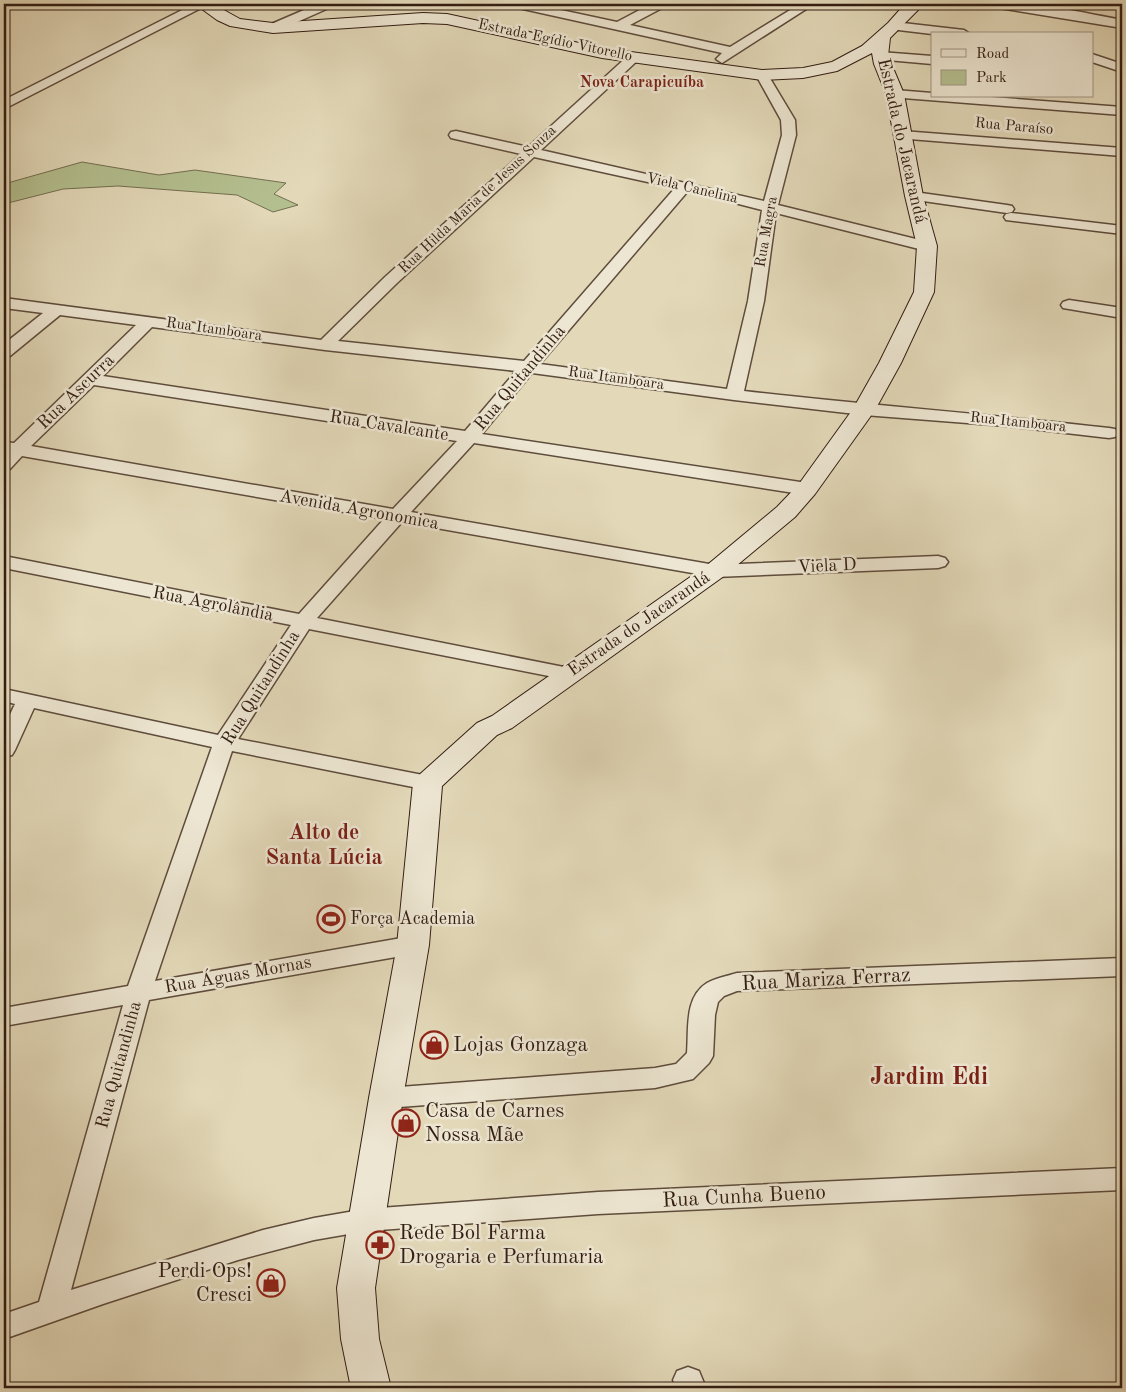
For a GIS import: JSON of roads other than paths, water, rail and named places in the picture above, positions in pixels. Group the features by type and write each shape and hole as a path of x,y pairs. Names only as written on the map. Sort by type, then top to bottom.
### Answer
{"main road":[{"name":"Estrada Egídio Vitorello","path":"203,4 223,17 236,22 273,28 437,18 460,21 602,53 762,75"},
{"name":"Estrada do Jacarandá","path":"428,784 487,729 502,722 715,571 786,512 807,489 864,410 890,363 924,292 927,246 914,196 895,94 882,64 881,47 908,8 916,4"},
{"name":"Estrada do Jacarandá","path":"762,75 803,73 837,66 868,49 881,47"},
{"path":"371,1388 363,1359 356,1320 356,1288 386,1098 413,945 428,784"}],"street":[{"path":"4,105 203,4"},
{"path":"273,28 327,4"},
{"path":"518,4 732,51"},
{"path":"617,27 660,4"},
{"path":"712,68 732,51 808,4"},
{"path":"998,4 1119,22"},
{"path":"894,26 946,32"},
{"path":"881,47 931,60"},
{"name":"Rua Hilda Maria de Jesus Souza","path":"325,345 391,280 633,58"},
{"path":"1094,59 1122,68"},
{"path":"1094,73 1122,75"},
{"name":"Rua Magra","path":"734,395 756,302 770,207 789,135 788,120 762,75"},
{"path":"895,94 931,97"},
{"path":"948,98 1122,111"},
{"name":"Viela Canelina","path":"456,135 685,186 927,246"},
{"name":"Rua Paraíso","path":"902,135 1122,152"},
{"name":"Rua Quitandinha","path":"52,1308 139,992 224,743 303,622 396,517 470,438 528,367 685,186"},
{"path":"914,196 1122,230"},
{"name":"Rua Itamboara","path":"4,303 325,345 528,367 734,395 864,410 1006,421 1109,433"},
{"path":"1070,305 1122,313"},
{"path":"4,352 58,309"},
{"name":"Rua Ascurra","path":"4,465 10,448 91,379 149,321"},
{"name":"Rua Cavalcante","path":"91,379 807,489"},
{"name":"Avenida Agronomica","path":"10,448 396,517 715,571"},
{"name":"Rua Agrolândia","path":"4,562 569,674"},
{"name":"Viela D","path":"715,571 938,562"},
{"path":"4,695 224,743 428,784"},
{"path":"4,750 28,701"},
{"name":"Rua Águas Mornas","path":"4,1017 413,945"},
{"name":"Rua Mariza Ferraz","path":"386,1098 655,1078 684,1072 700,1056 704,1002 709,994 717,988 737,982 1122,967"},
{"name":"Rua Cunha Bueno","path":"4,1327 52,1308 254,1244 336,1224 366,1220 598,1204 1122,1179"}],"place":[{"name":"Força Academia","path":"331,919"},
{"name":"Lojas Gonzaga","path":"434,1045"},
{"name":"Casa de Carnes Nossa Mãe","path":"406,1123"},
{"name":"Rede Bol Farma Drogaria e Perfumaria","path":"380,1245"},
{"name":"Perdi Ops! Cresci","path":"271,1283"}],"district":[{"name":"Nova Carapicuíba","path":"642,83"},
{"name":"Alto de Santa Lúcia","path":"324,846"},
{"name":"Jardim Edi","path":"929,1078"}]}
